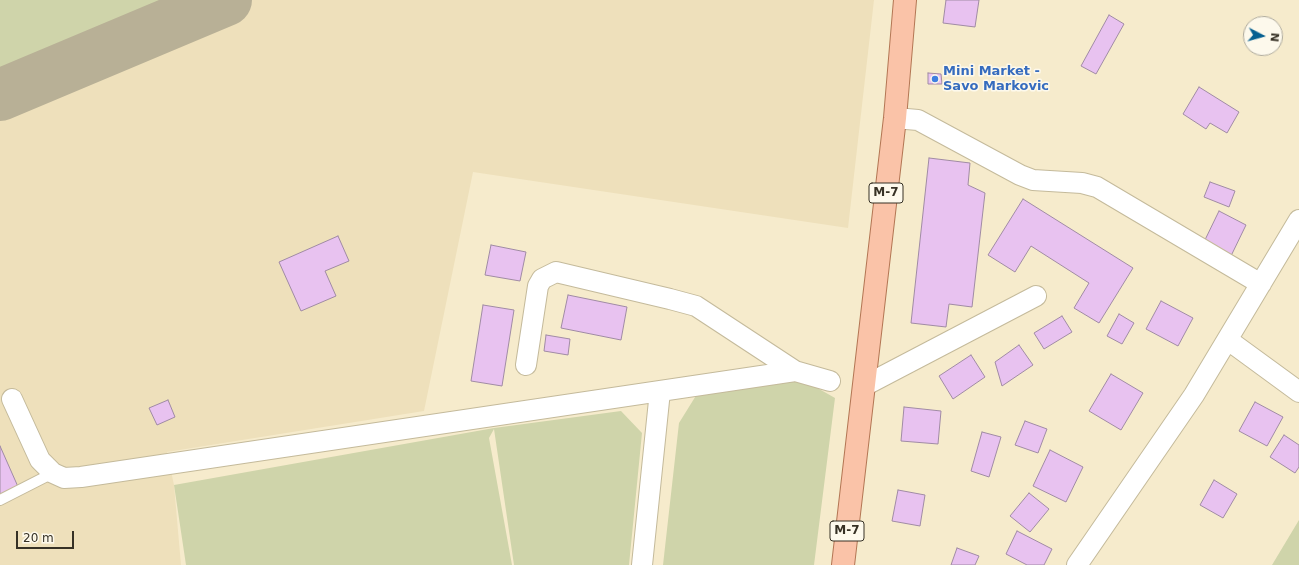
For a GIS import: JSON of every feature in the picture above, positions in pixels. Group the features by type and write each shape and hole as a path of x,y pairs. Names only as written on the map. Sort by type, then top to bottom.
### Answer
{"main road":[{"name":"M-7","path":"843,565 895,118 905,0"}],"street":[{"path":"895,118 918,120 1020,175 1033,180 1082,183 1097,187 1261,284"},
{"path":"1077,565 1178,420 1297,227"},
{"path":"526,365 538,286 542,279 556,272 696,306 795,371 830,381"},
{"path":"864,386 1036,296"},
{"path":"1228,340 1299,392"},
{"path":"12,399 40,460 53,473 64,478 81,477 795,371"},
{"path":"642,565 660,390"}],"lane":[{"path":"0,500 53,473"}],"shaded area":[{"path":"0,0 874,0 848,228 473,172 424,411 167,452 174,485 181,565 0,565"}],"green space":[{"path":"0,0 184,0 134,22 0,73"},
{"path":"798,377 835,398 814,565 663,565 679,423 697,394"},
{"path":"621,411 642,433 629,565 514,565 494,429 489,438 512,565 186,565 174,485 494,428"},
{"path":"1299,520 1299,565 1272,565"}],"building":[{"path":"946,0 979,0 975,27 943,23"},
{"path":"1109,15 1124,24 1096,74 1081,66"},
{"name":"Mini Market - Savo Markovic","path":"928,73 941,74 942,84 928,84"},
{"path":"1199,87 1239,112 1227,133 1210,123 1206,129 1183,114"},
{"path":"929,158 970,163 968,185 985,193 972,307 949,304 946,327 911,323"},
{"path":"1210,182 1235,191 1229,207 1204,197"},
{"path":"1023,199 1133,268 1099,323 1074,308 1089,283 1031,246 1015,272 988,255"},
{"path":"1219,211 1246,225 1230,258 1203,244"},
{"path":"338,236 349,261 325,271 336,296 301,311 279,262"},
{"path":"491,245 526,252 520,281 485,275"},
{"path":"568,295 627,307 621,340 561,328"},
{"path":"1161,301 1193,318 1178,346 1146,329"},
{"path":"483,305 514,310 502,386 471,381"},
{"path":"1119,314 1134,323 1122,344 1107,336"},
{"path":"1062,316 1072,332 1044,349 1034,333"},
{"path":"546,335 570,339 568,355 544,351"},
{"path":"1019,345 1033,365 1002,386 995,362"},
{"path":"971,355 985,377 953,399 939,376"},
{"path":"1111,374 1143,393 1121,430 1089,411"},
{"path":"168,400 175,417 157,425 149,408"},
{"path":"1255,402 1283,417 1267,446 1239,431"},
{"path":"904,407 941,411 938,444 901,441"},
{"path":"1025,421 1047,429 1038,453 1015,445"},
{"path":"982,432 1001,437 989,477 971,471"},
{"path":"1284,435 1299,445 1299,467 1295,473 1270,457"},
{"path":"0,446 19,489 0,498"},
{"path":"1050,450 1083,467 1066,502 1033,486"},
{"path":"1214,480 1237,494 1223,518 1200,505"},
{"path":"898,490 925,495 920,526 892,521"},
{"path":"1029,493 1049,509 1030,532 1010,516"},
{"path":"1017,531 1052,549 1044,565 1027,565 1006,554"},
{"path":"957,548 979,556 975,565 951,565"}],"taxiway":[{"path":"0,95 226,0"}],"place":[{"name":"Mini Market - Savo Markovic","path":"935,79"}]}
